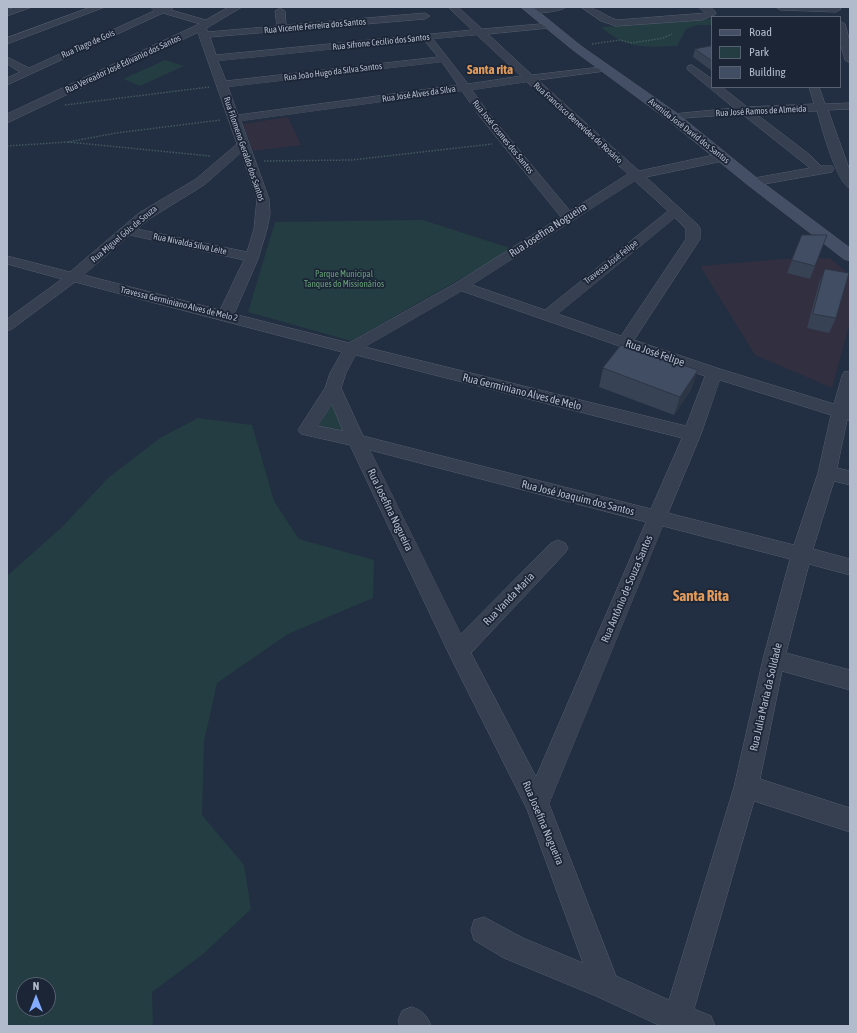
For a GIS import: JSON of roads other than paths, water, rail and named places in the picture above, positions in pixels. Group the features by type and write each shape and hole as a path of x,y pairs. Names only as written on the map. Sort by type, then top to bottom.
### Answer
{"main road":[{"name":"Avenida José David dos Santos","path":"528,9 577,48 673,117 752,182 835,243 850,256"}],"street":[{"path":"7,13 27,7"},
{"path":"7,41 100,7"},
{"path":"151,7 166,9 204,28"},
{"name":"Rua Vereador José Edivanio dos Santos","path":"7,119 204,28 236,7"},
{"name":"Rua Francisco Benevides do Rosário","path":"454,7 473,23 479,32 693,228 693,239 624,343"},
{"path":"528,9 561,7"},
{"path":"782,7 838,9"},
{"path":"782,7 787,16"},
{"path":"587,8 604,19 616,22 702,17 708,15 707,9"},
{"name":"Rua Tiago de Gois","path":"7,82 166,9"},
{"path":"68,10 91,20"},
{"path":"653,10 665,20"},
{"path":"280,11 282,29"},
{"name":"Rua Vicente Ferreira dos Santos","path":"204,28 282,29 425,16"},
{"path":"360,22 374,42"},
{"path":"104,26 117,31"},
{"name":"Rua Sifrone Cecilio dos Santos","path":"213,58 549,26"},
{"name":"Rua Filomeno Geraldo dos Santos","path":"204,28 221,85 262,199 264,212 261,228 251,257 226,316"},
{"path":"841,28 850,60"},
{"name":"Rua José Cosmes dos Santos","path":"426,37 445,59 464,87 507,142 568,217"},
{"name":"Rua João Hugo da Silva Santos","path":"221,85 445,59"},
{"path":"7,60 28,72"},
{"name":"Rua José Alves da Silva","path":"234,119 604,68"},
{"path":"692,68 711,83"},
{"path":"716,88 806,158 818,171"},
{"path":"814,88 837,154 850,184"},
{"name":"Rua José Ramos de Almeida","path":"673,117 746,110 850,106"},
{"name":"Rua Miguel Góis de Souza","path":"7,326 73,277 154,209 200,182 228,157 245,151"},
{"path":"806,158 850,153"},
{"name":"Rua Josefina Nogueira","path":"351,349 461,286 636,175 723,157"},
{"path":"752,182 842,167"},
{"name":"Travessa José Felipe","path":"548,315 585,283 676,211"},
{"name":"Rua Nivalda Silva Leite","path":"128,231 251,257"},
{"path":"835,243 850,248"},
{"name":"Travessa Germiniano Alves de Melo 2","path":"7,260 351,349"},
{"name":"Rua José Felipe","path":"461,286 714,373 845,413"},
{"path":"333,388 338,374 351,349"},
{"name":"Rua Germiniano Alves de Melo","path":"351,349 692,434"},
{"name":"Rua Antônio de Souza Santos","path":"537,804 692,434 714,373"},
{"name":"Rua Julia Maria da Solidade","path":"684,1023 746,787 774,659 801,555 845,413 850,376"},
{"name":"Rua Josefina Nogueira","path":"333,388 356,440 459,650 537,804 606,986"},
{"name":"Rua José Joaquim dos Santos","path":"333,388 308,430 356,440 850,568"},
{"path":"827,473 850,478"},
{"name":"Rua Vanda Maria","path":"459,650 558,548"},
{"path":"774,659 850,680"},
{"path":"746,787 850,820"},
{"path":"484,930 514,948 606,986 684,1023"}],"district":[{"name":"Santa rita","path":"490,70"},
{"name":"Santa Rita","path":"701,596"}],"park label":[{"name":"Parque Municipal Tanques do Missionários","path":"344,280"}]}
